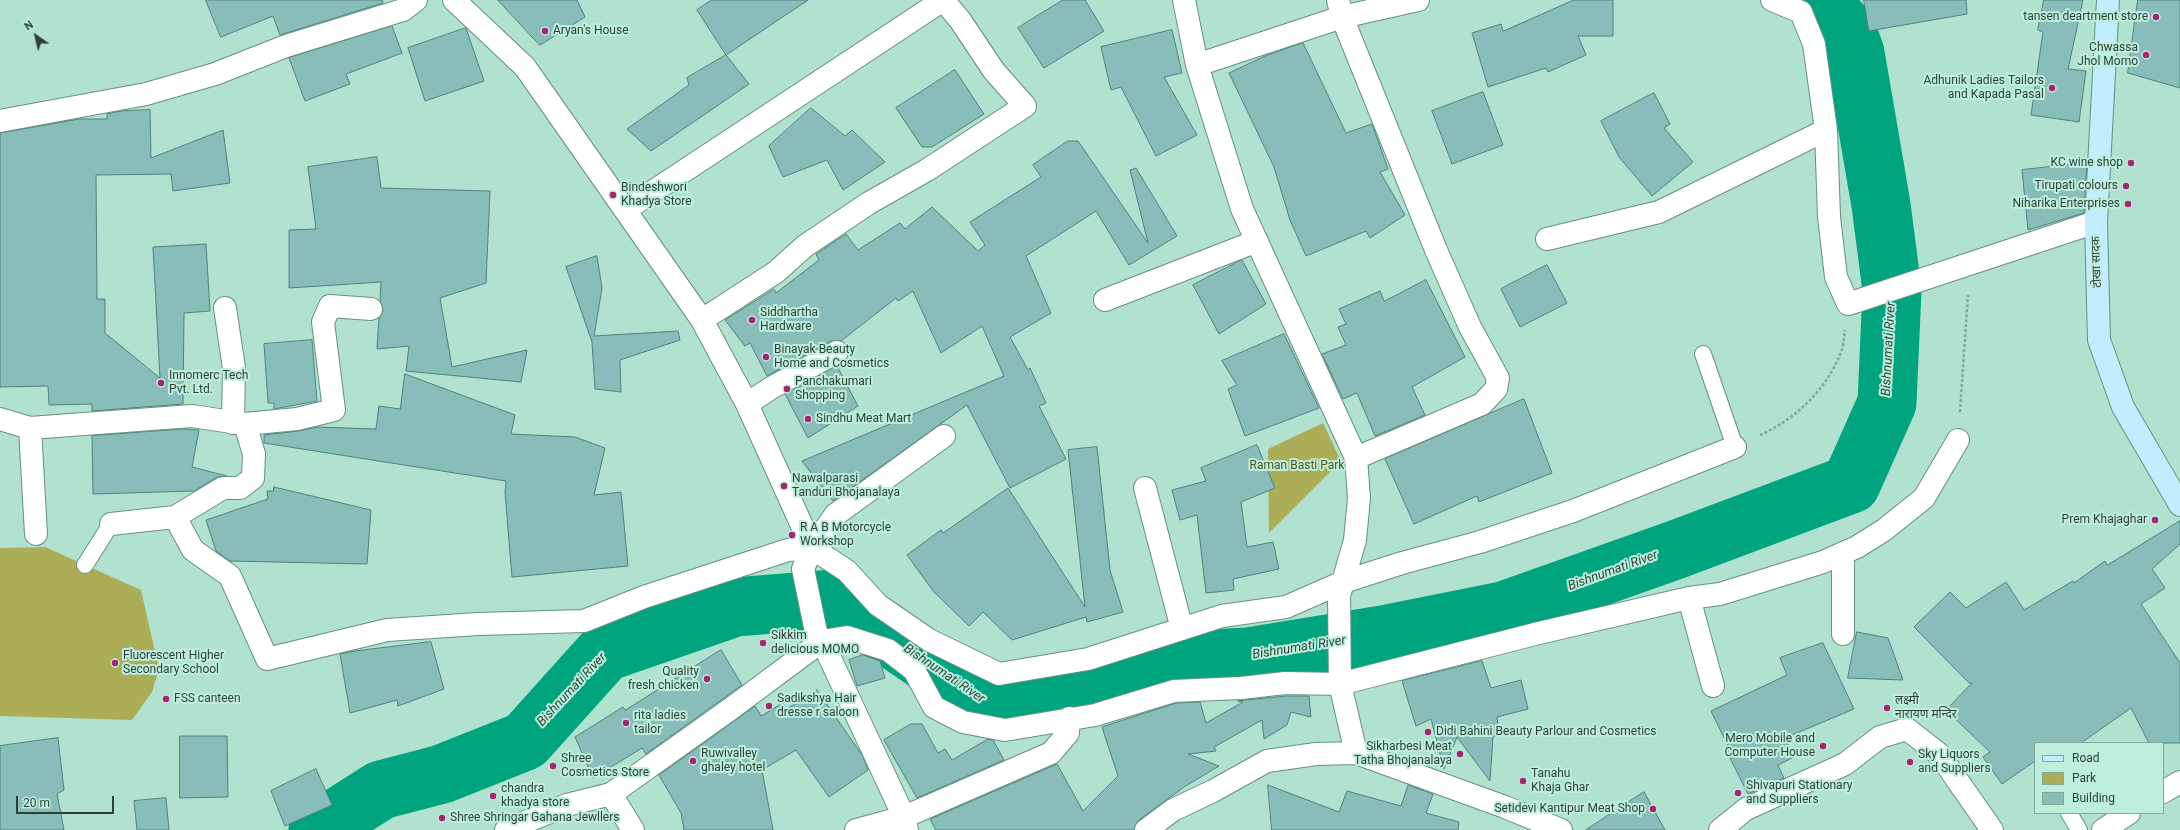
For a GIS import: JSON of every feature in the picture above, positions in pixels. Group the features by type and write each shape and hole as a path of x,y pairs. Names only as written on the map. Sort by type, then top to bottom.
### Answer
{"main road":[{"name":"टोखा सादक","path":"2108,0 2096,222 2099,340 2123,407 2180,505"}],"street":[{"path":"0,121 146,94 215,74 286,46 403,10 416,0"},
{"path":"454,0 525,67 702,320 747,404 812,548 847,571 878,605 929,640 999,674 1088,659 1222,616 1286,607 1341,589 1402,563 1480,542 1573,511 1735,447"},
{"path":"625,210 943,0 960,20 994,71 1025,106 927,170 869,203 805,246 776,272 702,320"},
{"path":"1184,0 1197,65 1242,209 1258,241 1356,458 1359,498 1355,540 1341,589 1341,676 1356,752"},
{"path":"1197,65 1340,8 1418,0"},
{"path":"1772,0 1801,12 1814,44 1826,130 1829,217 1835,270 1836,277 1848,304 1871,298 1960,266 2096,222"},
{"path":"1340,8 1439,257 1470,327 1498,378 1496,389 1482,404 1356,458"},
{"path":"1547,239 1659,212 1826,130"},
{"path":"1105,300 1258,241"},
{"path":"0,419 30,428 192,416 239,424 297,419 334,410 323,322 330,306 371,309"},
{"path":"111,524 175,517 223,488 240,488 253,478 254,454 239,424 234,368 225,308"},
{"path":"747,404 772,388 837,352"},
{"path":"30,428 36,534"},
{"path":"905,824 819,636 803,569 812,548 835,515 944,436"},
{"path":"506,830 567,805 611,794 729,710 819,636 847,637 888,650 914,670 934,706 963,722 1005,730 1069,718 1095,715 1174,691 1241,688 1341,676 1539,633 1689,598 1720,594 1823,562 1857,547 1884,530 1924,498 1958,440"},
{"path":"1145,488 1182,629"},
{"path":"175,517 193,550 230,576 267,659 387,630 584,620 644,597 788,550 812,548"},
{"path":"1843,553 1844,634"},
{"path":"1689,598 1713,686"},
{"path":"856,830 905,824 1051,753 1068,733 1069,718"},
{"path":"1720,830 1746,809 1845,764 1880,737 1907,729 1939,754 1992,830"},
{"path":"1146,830 1173,810 1213,791 1267,761 1316,754 1356,752 1505,807 1561,830"},
{"path":"2164,791 2180,782"},
{"path":"611,794 633,830"},
{"path":"2103,830 2127,814"}],"lane":[{"path":"1703,354 1735,447"},
{"path":"86,565 111,524"},
{"path":"2070,814 2079,830"}],"path":[{"path":"1958,440 1960,266"},
{"path":"1735,447 1764,434 1794,416 1821,389 1842,351 1848,304"}],"green space":[{"name":"Raman Basti Park","path":"1323,423 1341,461 1269,533 1268,449"},
{"path":"45,547 141,590 159,669 152,692 132,720 0,716 0,548"}],"building":[{"path":"206,0 382,0 383,3 280,35 273,16 221,37"},
{"name":"Aryan's House","path":"498,0 577,0 585,17 540,45"},
{"path":"712,0 808,0 726,55 697,10"},
{"path":"1063,0 1085,0 1104,31 1044,68 1018,28"},
{"path":"1574,0 1613,0 1613,36 1578,36 1586,55 1548,72 1546,68 1488,87 1472,33 1501,24 1503,31"},
{"path":"1864,0 1966,0 1967,14 1869,31"},
{"path":"2044,0 2083,0 2068,69 2086,71 2079,122 2031,115 2043,32 2038,30"},
{"path":"2138,0 2180,0 2180,88 2128,73"},
{"path":"392,26 402,53 346,74 350,84 305,101 289,58"},
{"path":"466,28 484,81 425,101 408,48"},
{"path":"1172,30 1182,73 1164,77 1197,135 1156,156 1121,87 1111,90 1101,47"},
{"path":"1303,43 1346,133 1372,124 1388,169 1380,172 1405,215 1370,238 1366,231 1306,256 1290,220 1274,167 1229,73 1265,56"},
{"path":"726,55 749,84 651,151 627,129 689,85 687,78"},
{"path":"955,70 984,114 932,147 922,147 896,108"},
{"path":"1483,92 1503,145 1452,164 1432,111"},
{"path":"1654,93 1670,124 1664,128 1693,162 1652,196 1619,157 1601,121"},
{"path":"811,108 845,136 852,130 885,162 843,190 827,160 783,177 769,146"},
{"path":"150,110 151,158 223,130 230,183 173,191 171,174 96,175 97,299 105,299 105,333 160,378 153,247 206,244 210,311 184,313 183,404 92,411 92,404 49,405 48,386 0,387 0,133 79,119 107,119 107,114 121,111"},
{"path":"1068,141 1078,141 1148,243 1130,170 1136,168 1177,236 1129,265 1096,211 1026,256 1051,313 1010,337 1028,370 1030,368 1046,403 1039,406 1066,459 1010,488 967,405 833,501 802,461 1004,376 982,326 941,353 913,291 898,301 896,298 841,341 831,341 767,376 750,343 745,346 725,320 774,289 776,293 819,260 816,254 846,234 858,250 900,223 905,229 932,207 978,251 985,245 970,222 1041,177 1033,165"},
{"path":"377,157 381,188 490,191 486,283 440,298 452,367 527,350 521,382 406,371 409,346 377,349 379,318 383,310 380,301 381,282 289,288 289,230 316,229 308,167"},
{"path":"2087,163 2084,213 2028,230 2022,170"},
{"path":"597,256 602,288 594,336 678,331 680,340 620,360 621,392 595,389 592,342 566,267"},
{"path":"1242,260 1266,304 1219,334 1193,285"},
{"path":"1547,265 1567,303 1520,327 1501,289"},
{"path":"1426,280 1465,357 1412,387 1425,415 1375,436 1357,393 1343,399 1322,354 1346,345 1338,327 1346,324 1339,309 1380,291 1384,301"},
{"path":"1284,334 1319,408 1245,436 1228,389 1237,385 1222,361"},
{"path":"312,340 317,401 274,409 274,403 268,403 264,344"},
{"path":"837,366 858,406 808,438 785,394"},
{"path":"405,374 515,415 511,434 575,437 605,448 594,495 621,492 628,566 512,577 505,492 506,481 264,443 264,435 318,427 376,429 379,406 400,409"},
{"path":"1524,399 1552,473 1479,502 1477,496 1414,524 1385,459"},
{"path":"183,429 199,430 192,467 227,476 217,477 194,491 93,494 92,436"},
{"path":"1257,445 1275,488 1241,502 1247,547 1273,542 1279,569 1233,579 1234,590 1206,593 1197,515 1180,520 1172,490 1206,481 1201,468"},
{"path":"1097,447 1110,570 1123,612 1087,622 1086,617 1012,640 983,612 969,626 934,592 907,555 941,530 943,533 1008,488 1085,607 1068,450"},
{"path":"274,487 371,510 367,564 230,561 216,551 206,520 268,499 267,491 273,491"},
{"path":"2180,521 2180,544 2152,569 2165,588 2141,604 2180,663 2180,743 2148,742 2131,708 2082,742 2034,742 2034,762 2002,784 1983,757 1990,752 1946,710 1972,683 1969,683 1914,627 1950,592 1966,608 2006,582 2024,610 2073,581 2074,583 2105,561 2107,565"},
{"path":"1857,632 1888,638 1903,680 1848,678"},
{"path":"431,642 444,689 398,706 397,700 350,713 340,654"},
{"path":"1823,643 1854,709 1785,738 1794,757 1778,765 1784,778 1748,794 1726,750 1729,748 1711,711 1787,675 1780,658"},
{"path":"721,650 742,685 646,754 642,748 593,778 575,737 623,707 625,710"},
{"path":"863,655 880,661 885,678 857,686 849,660"},
{"path":"1482,661 1491,688 1521,680 1528,709 1497,717 1499,733 1493,737 1490,781 1457,737 1444,769 1431,719 1416,726 1402,681"},
{"path":"817,690 862,755 868,770 829,797 796,750 762,770 773,830 684,830 681,813 659,775 755,706 761,716 783,703 786,709"},
{"path":"1286,696 1309,696 1311,717 1291,712 1287,725 1264,739 1262,720 1214,747 1216,751 1188,754 1219,766 1184,787 1139,820 1134,830 936,830 930,819 1057,764 1083,811 1118,776 1102,727 1176,703 1200,702 1206,723 1243,702 1238,701"},
{"path":"911,724 922,724 938,753 945,749 952,760 988,739 993,740 1004,760 917,798 884,740"},
{"path":"180,736 227,736 228,797 180,798"},
{"path":"58,738 64,790 57,794 64,830 0,830 0,746"},
{"path":"316,769 332,805 285,826 271,791"},
{"path":"1268,785 1339,812 1347,791 1401,806 1408,785 1433,794 1426,813 1459,822 1458,830 1272,830"},
{"path":"1644,792 1665,830 1586,830"},
{"path":"166,798 169,830 137,830 134,801"}],"waterway":[{"name":"Bishnumati River","path":"318,830 381,790 442,774 525,741 605,652 735,607 834,599 988,704 1074,694 1172,661 1247,657 1388,634 1503,611 1675,550 1851,484 1887,403 1892,290 1881,205 1855,53 1852,43 1840,23 1814,0"}],"place":[{"name":"tansen deartment store","path":"2156,17"},
{"name":"Aryan's House","path":"545,31"},
{"name":"Chwassa Jhol Momo","path":"2146,55"},
{"name":"Adhunik Ladies Tailors and Kapada Pasal","path":"2052,88"},
{"name":"KC wine shop","path":"2131,163"},
{"name":"Tirupati colours","path":"2126,186"},
{"name":"Bindeshwori Khadya Store","path":"613,195"},
{"name":"Niharika Enterprises","path":"2128,204"},
{"name":"Siddhartha Hardware","path":"752,320"},
{"name":"Binayak Beauty Home and Cosmetics","path":"766,357"},
{"name":"Innomerc Tech Pvt. Ltd.","path":"161,383"},
{"name":"Panchakumari Shopping","path":"787,389"},
{"name":"Sindhu Meat Mart","path":"808,419"},
{"name":"Nawalparasi Tanduri Bhojanalaya","path":"784,486"},
{"name":"Prem Khajaghar","path":"2155,520"},
{"name":"R A B Motorcycle Workshop","path":"792,535"},
{"name":"Sikkim delicious MOMO","path":"763,643"},
{"name":"Fluorescent Higher Secondary School","path":"115,663"},
{"name":"Quality fresh chicken","path":"707,679"},
{"name":"FSS canteen","path":"166,699"},
{"name":"Sadikshya Hair dresse r saloon","path":"769,706"},
{"name":"लक्ष्मी नारायण मन्दिर","path":"1887,708"},
{"name":"rita ladies tailor","path":"626,723"},
{"name":"Didi Bahini Beauty Parlour and Cosmetics","path":"1428,732"},
{"name":"Mero Mobile and Computer House","path":"1823,746"},
{"name":"Sikharbesi Meat Tatha Bhojanalaya","path":"1460,754"},
{"name":"Ruwivalley ghaley hotel","path":"693,761"},
{"name":"Sky Liquors and Suppliers","path":"1910,762"},
{"name":"Shree Cosmetics Store","path":"553,766"},
{"name":"Tanahu Khaja Ghar","path":"1523,781"},
{"name":"Shivapuri Stationary and Suppliers","path":"1738,793"},
{"name":"chandra khadya store","path":"493,796"},
{"name":"Setidevi Kantipur Meat Shop","path":"1653,809"},
{"name":"Shree Shringar Gahana Jewllers","path":"442,818"}]}
